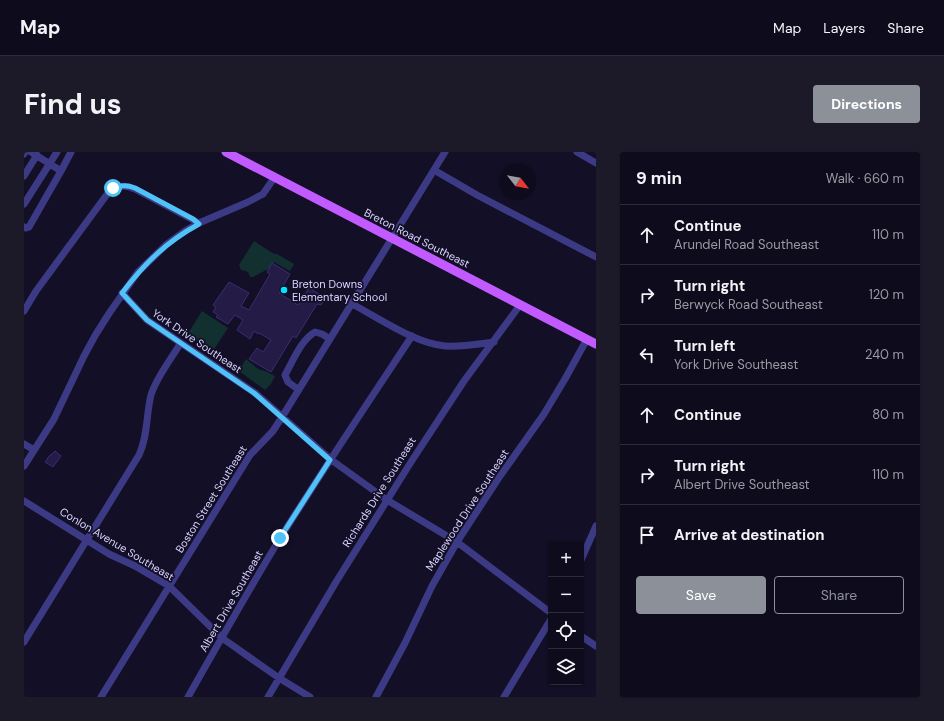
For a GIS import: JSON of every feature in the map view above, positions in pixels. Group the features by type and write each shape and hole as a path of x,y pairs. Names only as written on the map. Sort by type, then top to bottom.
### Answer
{"main road":[{"name":"Breton Road Southeast","path":"226,152 596,344"}],"street":[{"path":"24,204 57,152"},
{"path":"24,227 29,227 71,152"},
{"name":"Boston Street Southeast","path":"101,697 250,454 273,431 445,152"},
{"path":"577,152 591,156 596,163"},
{"path":"24,176 34,154 61,171"},
{"path":"434,170 477,195 596,257"},
{"path":"24,466 54,419 84,356 122,293 138,272 167,244 185,231 263,194 274,178"},
{"path":"24,311 57,262 113,188 127,186 135,188 193,219 199,224"},
{"name":"York Drive Southeast","path":"122,293 147,320 180,344 254,393 330,460 387,500 458,542 550,613"},
{"path":"352,304 412,336 444,346 494,342"},
{"name":"Richards Drive Southeast","path":"268,697 336,582 411,462 464,381 520,305"},
{"path":"299,390 288,382 285,374 297,354 309,336 315,332 330,339"},
{"name":"Albert Drive Southeast","path":"188,697 269,556 412,336"},
{"name":"Maplewood Drive Southeast","path":"376,697 405,643 432,586 498,479 544,414 587,339"},
{"path":"24,642 139,455 143,446 146,432 147,411 152,393 180,344"},
{"path":"24,444 34,450"},
{"name":"Conlon Avenue Southeast","path":"24,502 110,554 135,566 169,586 222,638 279,678 310,697"},
{"path":"584,553 596,526"},
{"path":"504,697 548,624"},
{"path":"584,638 596,646"}],"green space":[{"path":"254,241 274,254 277,254 294,264 290,271 274,262 268,269 253,277 250,277 247,272 241,270 239,265"},
{"path":"202,311 228,328 213,351 187,335"},
{"path":"246,359 258,369 275,376 271,384 265,390 239,371"}],"building":[{"name":"Breton Downs Elementary School","path":"272,263 290,274 279,293 298,305 309,288 326,298 321,305 317,304 296,338 293,336 271,372 249,359 257,348 263,352 271,340 254,331 250,339 237,330 243,320 235,315 228,324 216,317 218,315 213,312 216,307 213,305 229,282 249,293 241,306 249,310 270,274 267,272"},
{"path":"55,451 61,456 53,467 45,462"}],"place":[{"name":"Breton Downs Elementary School","path":"284,290"}],"route":[{"path":"113,188 120,186 135,188 193,219 199,224 185,231 167,244 138,272 122,293 147,320 180,344 228,374 254,393 330,460 280,538"}]}
